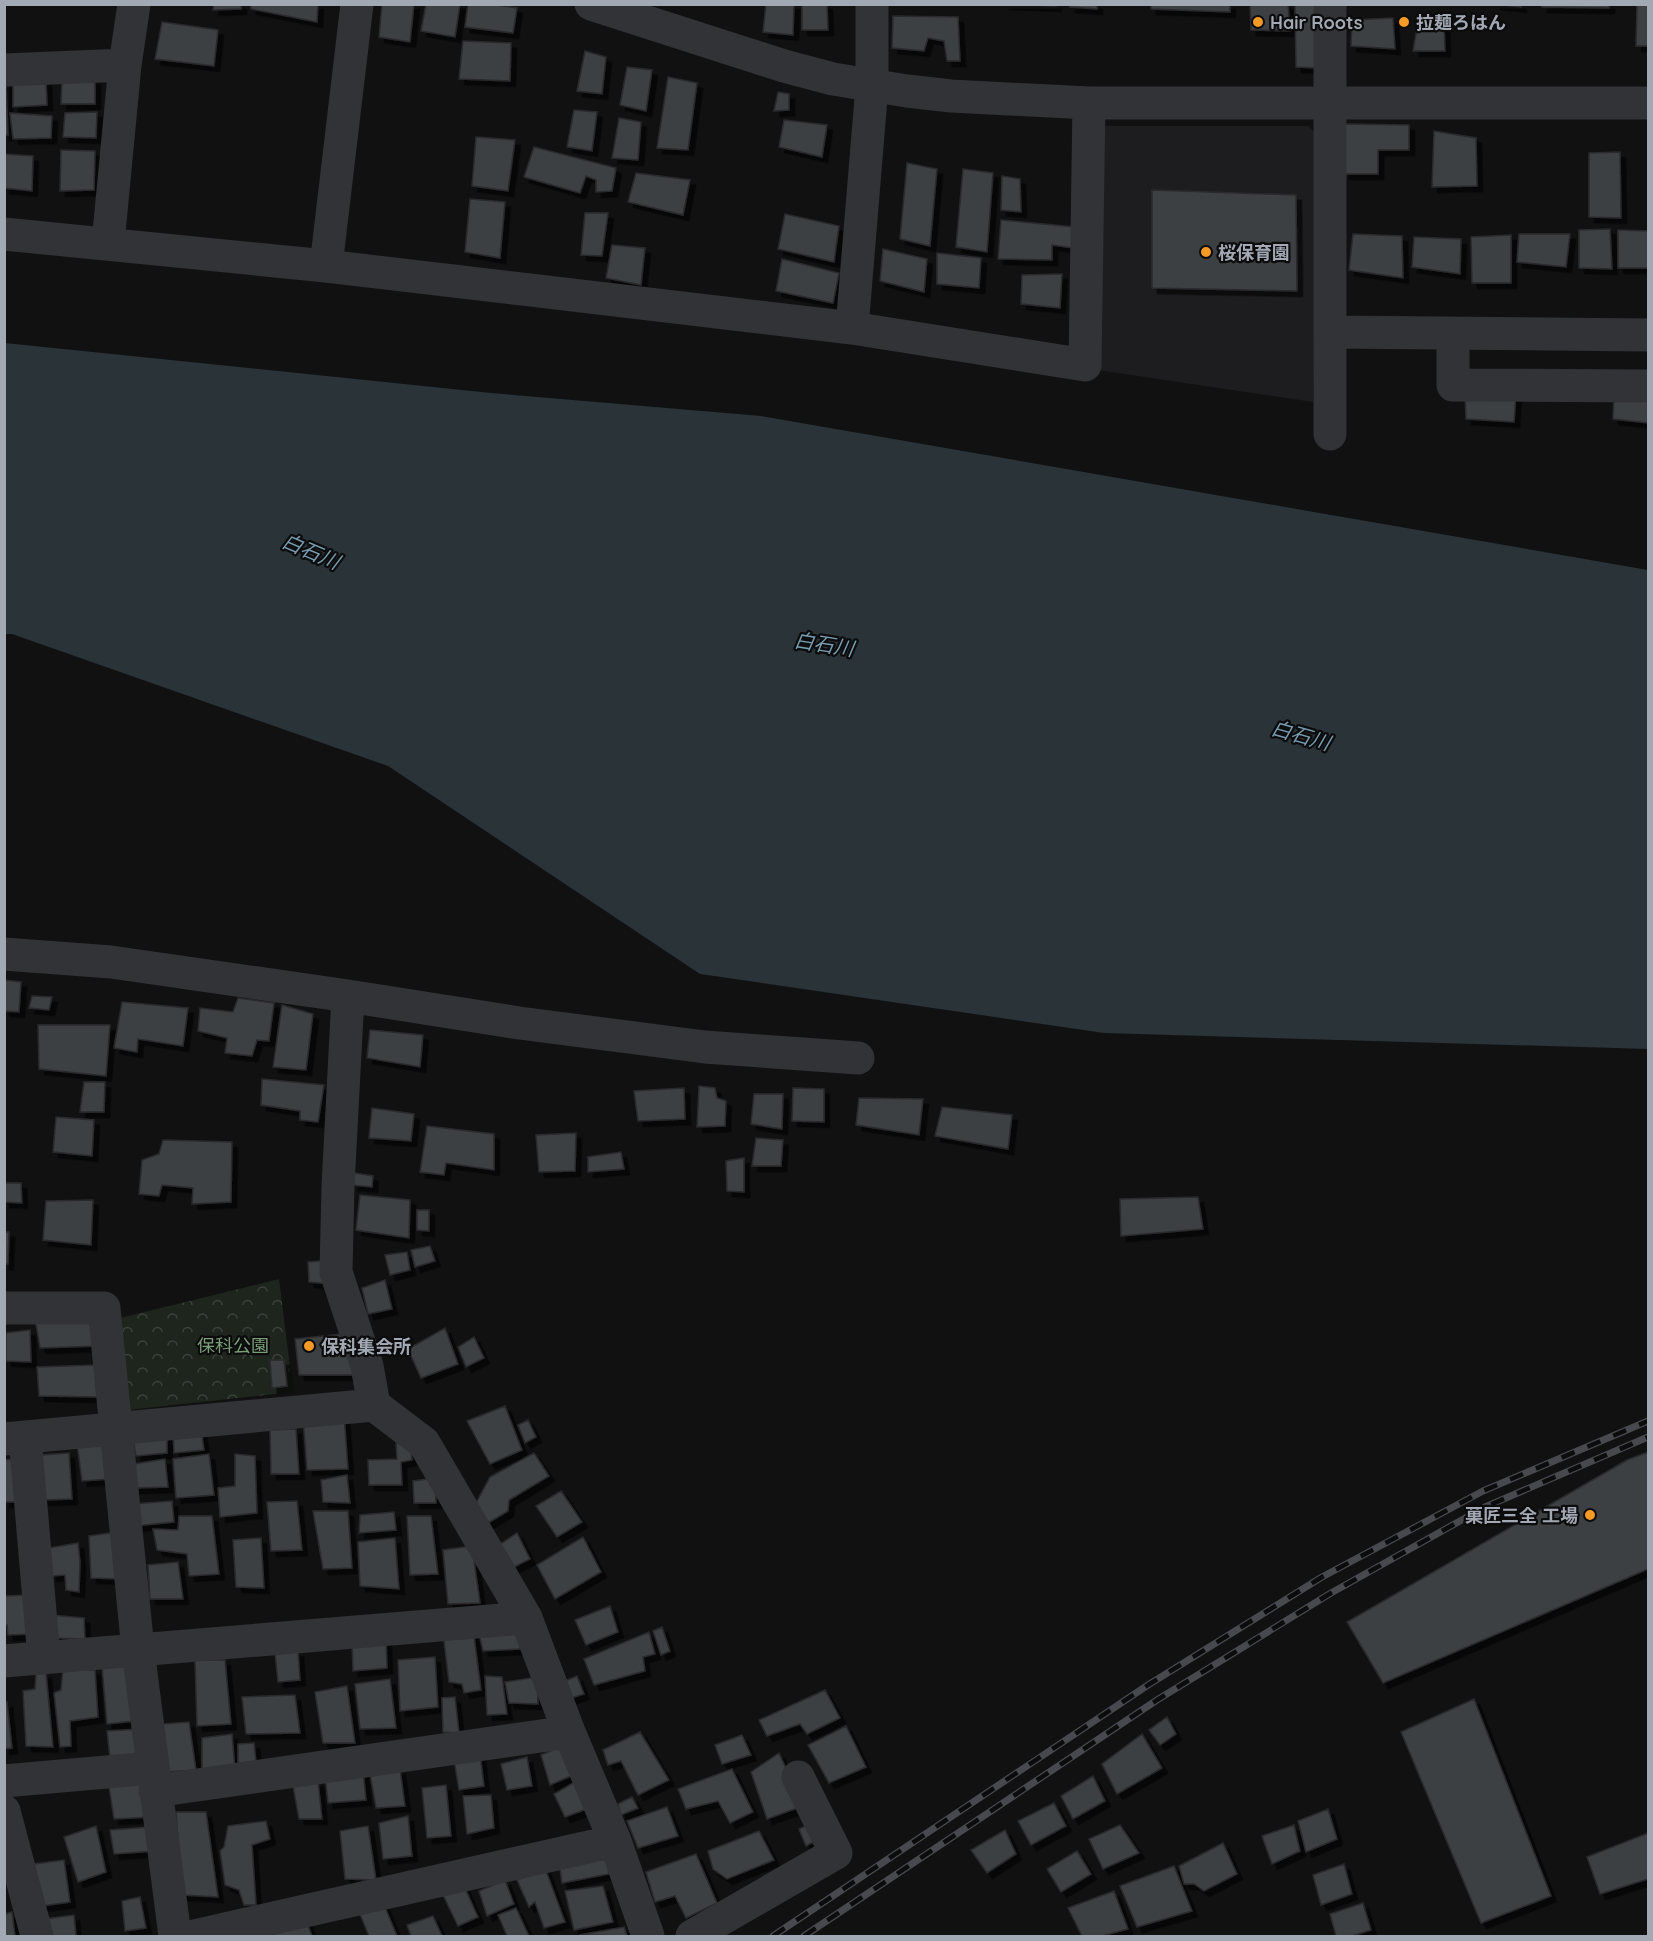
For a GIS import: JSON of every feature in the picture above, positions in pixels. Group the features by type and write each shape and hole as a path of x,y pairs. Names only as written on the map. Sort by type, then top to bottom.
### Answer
{"street":[{"path":"108,243 125,65 134,4"},
{"path":"326,266 357,4"},
{"path":"591,4 833,80 951,96 1089,103 1648,103"},
{"path":"852,328 872,86 872,4"},
{"path":"1330,4 1330,434"},
{"path":"4,70 125,65"},
{"path":"4,234 326,266 852,328 1084,365 1089,103"},
{"path":"1330,333 1648,335"},
{"path":"1453,334 1453,385 1648,386"},
{"path":"4,954 111,962 519,1023 705,1047 858,1058"},
{"path":"348,996 336,1272 367,1366 374,1405"},
{"path":"4,1308 104,1308 138,1650 175,1936"},
{"path":"44,1658 15,1438 374,1405 424,1443 526,1618 569,1732 615,1841 648,1936"},
{"path":"4,1661 526,1618"},
{"path":"4,1781 154,1779 569,1732"},
{"path":"692,1936 836,1853 798,1777"},
{"path":"4,1811 37,1936"},
{"path":"194,1936 615,1841"}],"shaded area":[{"name":"桜保育園","path":"1106,126 1308,126 1317,134 1313,402 1098,370 1097,133"}],"green space":[{"name":"保科公園","path":"279,1279 293,1392 128,1410 120,1318"}],"water":[{"name":"白石川","path":"5,343 491,393 761,416 1648,570 1648,1049 1104,1033 700,974 388,766 12,634 5,634"}],"building":[{"path":"214,4 241,4 241,9 213,10"},
{"path":"251,4 318,4 317,22 251,9"},
{"path":"382,4 414,4 410,42 379,37"},
{"path":"426,4 460,4 455,37 421,31"},
{"path":"468,4 517,8 513,33 465,27"},
{"path":"766,4 794,4 793,35 763,32"},
{"path":"802,4 827,4 828,30 802,30"},
{"path":"1003,4 1056,4 1056,6"},
{"path":"1070,4 1097,4 1097,9 1070,7"},
{"path":"1151,4 1230,4 1230,12 1151,9"},
{"path":"1250,4 1288,4 1290,31 1251,30"},
{"path":"1295,4 1318,4 1317,68 1296,67"},
{"path":"1494,4 1521,4 1521,7"},
{"path":"1542,4 1609,4 1609,8 1542,7"},
{"path":"1637,4 1648,4 1648,46 1636,46"},
{"path":"893,16 958,17 960,61 947,61 944,41 928,38 924,51 892,48"},
{"path":"1393,18 1395,49 1351,46 1352,20"},
{"path":"162,22 218,30 214,66 155,59"},
{"path":"1444,25 1445,51 1413,51 1417,28"},
{"path":"463,41 511,43 510,81 459,79"},
{"path":"585,51 606,57 602,94 577,91"},
{"path":"627,67 652,70 646,111 620,105"},
{"path":"668,77 697,83 688,150 657,148"},
{"path":"95,79 95,104 61,104 62,81"},
{"path":"46,80 47,105 13,107 13,83"},
{"path":"4,83 6,83 8,135 4,135"},
{"path":"778,92 789,94 789,110 774,111"},
{"path":"574,110 597,112 592,151 567,147"},
{"path":"97,112 96,138 63,137 65,113"},
{"path":"10,113 52,116 51,138 13,139"},
{"path":"619,118 641,122 638,160 612,158"},
{"path":"784,120 827,125 822,157 779,147"},
{"path":"1345,124 1409,125 1409,150 1378,150 1378,174 1344,174"},
{"path":"1434,131 1476,138 1477,186 1432,187"},
{"path":"476,137 515,140 508,191 472,186"},
{"path":"534,147 616,168 612,191 596,192 596,180 586,176 580,193 524,177"},
{"path":"61,150 95,151 94,190 60,191"},
{"path":"1620,152 1621,218 1589,217 1589,153"},
{"path":"4,154 33,156 32,191 4,188"},
{"path":"907,163 937,169 930,246 900,239"},
{"path":"963,169 993,173 987,252 956,247"},
{"path":"636,173 690,180 683,215 628,202"},
{"path":"1002,176 1020,179 1021,212 1001,210"},
{"path":"1152,190 1296,195 1297,291 1152,288"},
{"path":"470,199 505,202 500,258 465,252"},
{"path":"585,213 608,213 602,256 581,255"},
{"path":"785,214 839,226 834,262 778,249"},
{"path":"1001,220 1075,227 1073,248 1052,245 1052,260 998,259"},
{"path":"1610,229 1612,269 1579,268 1579,230"},
{"path":"1618,230 1648,231 1648,268 1618,268"},
{"path":"1353,234 1402,236 1403,278 1349,270"},
{"path":"1519,234 1570,234 1566,267 1517,262"},
{"path":"1511,235 1511,283 1472,283 1471,237"},
{"path":"1414,237 1461,239 1460,274 1412,267"},
{"path":"612,245 645,248 641,285 606,278"},
{"path":"883,249 927,259 924,292 880,281"},
{"path":"937,253 981,258 979,288 937,284"},
{"path":"782,259 839,273 833,303 776,291"},
{"path":"1062,274 1060,308 1021,304 1022,275"},
{"path":"1516,393 1514,422 1466,419 1465,394"},
{"path":"1614,394 1648,396 1648,423 1613,419"},
{"path":"4,980 21,982 19,1012 4,1011"},
{"path":"32,996 52,997 49,1010 29,1008"},
{"path":"238,998 274,1003 269,1041 257,1040 252,1056 225,1053 227,1038 198,1031 200,1008 233,1012"},
{"path":"122,1002 188,1008 183,1046 138,1039 137,1052 114,1048"},
{"path":"282,1005 313,1014 306,1070 273,1067"},
{"path":"38,1025 110,1025 106,1076 39,1069"},
{"path":"370,1030 423,1035 420,1067 367,1058"},
{"path":"262,1079 324,1085 318,1122 300,1120 300,1111 261,1105"},
{"path":"84,1082 105,1082 104,1112 80,1112"},
{"path":"699,1086 715,1088 717,1098 726,1101 725,1126 697,1127"},
{"path":"684,1088 685,1119 638,1121 634,1091"},
{"path":"793,1088 824,1089 824,1122 792,1121"},
{"path":"754,1094 783,1094 782,1129 751,1124"},
{"path":"859,1098 923,1099 919,1135 856,1125"},
{"path":"942,1107 1012,1115 1008,1149 935,1136"},
{"path":"372,1108 414,1114 411,1141 369,1138"},
{"path":"56,1117 94,1120 92,1156 53,1152"},
{"path":"427,1126 494,1134 494,1170 446,1163 444,1175 420,1172"},
{"path":"576,1133 575,1171 539,1172 536,1135"},
{"path":"756,1138 783,1140 781,1166 752,1166"},
{"path":"163,1140 232,1142 231,1202 192,1204 193,1188 162,1185 159,1196 139,1194 142,1160 159,1154"},
{"path":"621,1152 624,1169 588,1172 588,1157"},
{"path":"744,1158 744,1192 727,1191 726,1161"},
{"path":"355,1173 373,1176 372,1187 352,1185"},
{"path":"4,1183 21,1183 22,1203 4,1202"},
{"path":"360,1195 410,1200 409,1238 356,1230"},
{"path":"1198,1197 1203,1229 1121,1236 1120,1199"},
{"path":"93,1200 91,1245 43,1240 46,1201"},
{"path":"417,1210 429,1210 429,1231 417,1230"},
{"path":"4,1232 9,1232 8,1264 4,1264"},
{"path":"430,1246 435,1261 415,1267 411,1250"},
{"path":"407,1252 410,1270 390,1275 385,1255"},
{"path":"331,1260 330,1284 309,1282 308,1262"},
{"path":"385,1280 392,1309 368,1314 362,1288"},
{"path":"34,1312 97,1325 98,1346 40,1348"},
{"path":"445,1328 458,1364 421,1378 408,1349"},
{"path":"30,1330 31,1362 6,1361 6,1333"},
{"path":"351,1333 354,1375 299,1375 295,1339"},
{"path":"474,1337 484,1358 466,1367 458,1347"},
{"path":"270,1360 284,1360 287,1386 272,1388"},
{"path":"95,1365 97,1397 39,1396 37,1367"},
{"path":"505,1406 522,1450 490,1464 467,1421"},
{"path":"344,1415 348,1469 307,1470 303,1418"},
{"path":"528,1420 536,1437 525,1443 518,1425"},
{"path":"167,1429 167,1453 136,1456 132,1433"},
{"path":"201,1429 204,1450 174,1453 173,1430"},
{"path":"296,1429 299,1474 271,1474 270,1430"},
{"path":"107,1441 110,1479 82,1481 77,1443"},
{"path":"410,1442 412,1460 401,1462 402,1485 369,1485 368,1460 397,1459 396,1443"},
{"name":"菓匠三全 工場","path":"1648,1452 1648,1569 1383,1683 1347,1622 1627,1460"},
{"path":"69,1453 72,1499 43,1500 40,1455"},
{"path":"534,1453 549,1476 509,1500 508,1511 488,1523 476,1503 490,1477"},
{"path":"209,1454 214,1495 176,1498 173,1459"},
{"path":"235,1454 255,1456 257,1513 220,1517 218,1488 235,1486"},
{"path":"13,1459 16,1502 4,1502 4,1460"},
{"path":"165,1459 168,1487 134,1488 134,1464"},
{"path":"347,1475 350,1503 323,1502 321,1480"},
{"path":"435,1478 436,1503 414,1503 413,1481"},
{"path":"561,1491 582,1522 557,1537 536,1506"},
{"path":"172,1501 174,1522 135,1526 133,1504"},
{"path":"297,1501 302,1550 271,1551 267,1502"},
{"path":"313,1511 348,1511 352,1568 323,1569"},
{"path":"394,1512 396,1530 359,1533 360,1515"},
{"path":"179,1516 212,1516 219,1574 189,1576 187,1554 157,1550 153,1529 178,1530"},
{"path":"407,1516 431,1516 438,1574 410,1575"},
{"path":"117,1532 121,1579 91,1578 89,1536"},
{"path":"517,1533 530,1559 512,1568 499,1545"},
{"path":"583,1537 601,1572 555,1599 537,1565"},
{"path":"261,1538 264,1588 236,1587 233,1540"},
{"path":"395,1538 399,1589 360,1586 358,1542"},
{"path":"78,1543 79,1592 66,1590 65,1575 51,1576 49,1548"},
{"path":"472,1546 480,1603 448,1604 443,1550"},
{"path":"178,1562 183,1599 150,1599 148,1565"},
{"path":"28,1595 32,1634 8,1635 7,1625 4,1625 4,1596"},
{"path":"610,1606 618,1632 586,1645 575,1620"},
{"path":"51,1615 84,1618 85,1639 51,1638"},
{"path":"517,1624 520,1649 483,1651 478,1629"},
{"path":"662,1627 670,1651 661,1655 653,1631"},
{"path":"473,1629 481,1690 464,1693 462,1684 449,1682 443,1633"},
{"path":"649,1632 655,1654 643,1657 645,1671 594,1685 584,1659"},
{"path":"386,1639 387,1668 353,1671 352,1642"},
{"path":"298,1651 300,1680 278,1682 275,1653"},
{"path":"435,1657 438,1707 400,1711 398,1660"},
{"path":"195,1660 225,1660 231,1724 197,1726"},
{"path":"102,1667 130,1667 135,1721 107,1724"},
{"path":"63,1669 95,1670 98,1717 70,1721 71,1746 60,1747 54,1693 61,1690"},
{"path":"46,1673 53,1747 26,1746 23,1691 35,1689 36,1674"},
{"path":"485,1676 502,1677 507,1714 487,1715"},
{"path":"577,1676 584,1694 568,1699 563,1682"},
{"path":"537,1677 538,1704 509,1703 505,1682"},
{"path":"390,1679 396,1728 360,1729 355,1684"},
{"path":"347,1686 355,1743 323,1743 315,1692"},
{"path":"825,1690 840,1718 807,1734 800,1724 767,1736 759,1720"},
{"path":"295,1695 300,1733 246,1734 242,1697"},
{"path":"455,1697 459,1733 443,1732 442,1698"},
{"path":"1474,1699 1551,1896 1481,1923 1401,1732"},
{"path":"7,1702 12,1748 4,1749 4,1703"},
{"path":"1167,1717 1176,1734 1160,1745 1149,1730"},
{"path":"189,1722 196,1770 166,1772 163,1724"},
{"path":"846,1726 866,1767 829,1783 808,1745"},
{"path":"142,1729 144,1759 110,1758 107,1731"},
{"path":"640,1732 669,1780 638,1795 621,1761 608,1765 603,1750"},
{"path":"232,1734 235,1770 202,1769 202,1738"},
{"path":"1142,1734 1162,1768 1117,1794 1102,1764"},
{"path":"742,1735 751,1755 722,1764 715,1745"},
{"path":"254,1743 256,1762 238,1763 238,1744"},
{"path":"564,1745 578,1773 550,1785 541,1755"},
{"path":"779,1753 803,1806 767,1819 751,1772"},
{"path":"480,1754 484,1786 459,1790 454,1760"},
{"path":"527,1757 532,1786 507,1790 501,1764"},
{"path":"400,1769 405,1806 376,1808 370,1774"},
{"path":"732,1769 753,1812 730,1823 718,1801 686,1809 678,1789"},
{"path":"363,1770 366,1800 328,1803 325,1775"},
{"path":"1093,1776 1105,1801 1073,1819 1061,1796"},
{"path":"147,1778 151,1817 114,1819 108,1780"},
{"path":"580,1779 592,1807 565,1817 554,1794"},
{"path":"318,1781 322,1819 299,1819 293,1786"},
{"path":"446,1785 451,1836 427,1838 422,1788"},
{"path":"491,1795 494,1828 467,1834 463,1796"},
{"path":"632,1797 638,1808 621,1815 618,1804"},
{"path":"1054,1803 1066,1826 1031,1845 1018,1821"},
{"path":"667,1807 678,1836 638,1848 627,1821"},
{"path":"1328,1809 1337,1839 1306,1852 1298,1821"},
{"path":"176,1812 206,1812 218,1897 182,1895"},
{"path":"408,1816 412,1856 383,1859 379,1823"},
{"path":"266,1821 270,1839 252,1845 256,1905 244,1905 239,1890 225,1885 220,1851 224,1847 228,1826"},
{"path":"816,1821 823,1837 806,1846 799,1829"},
{"path":"1120,1825 1139,1853 1103,1869 1089,1839"},
{"path":"1294,1825 1300,1851 1272,1864 1262,1836"},
{"path":"96,1826 106,1872 78,1882 64,1837"},
{"path":"368,1826 376,1880 345,1879 340,1831"},
{"path":"149,1827 155,1851 114,1854 110,1830"},
{"path":"1005,1830 1016,1854 987,1873 971,1850"},
{"path":"759,1831 774,1860 727,1879 713,1869 708,1851"},
{"path":"1648,1833 1648,1879 1600,1894 1587,1857"},
{"path":"1223,1843 1237,1874 1204,1891 1194,1884 1184,1884 1179,1866"},
{"path":"606,1849 609,1874 562,1883 559,1861"},
{"path":"1077,1851 1091,1874 1061,1892 1047,1869"},
{"path":"696,1854 717,1903 686,1918 675,1896 655,1902 646,1872"},
{"path":"64,1860 70,1902 42,1906 34,1864"},
{"path":"1344,1864 1352,1894 1321,1905 1313,1875"},
{"path":"1174,1866 1192,1911 1137,1927 1120,1886"},
{"path":"545,1868 565,1922 544,1928 535,1902 529,1907 517,1880"},
{"path":"505,1880 514,1904 487,1916 479,1891"},
{"path":"464,1886 478,1917 458,1926 442,1893"},
{"path":"603,1886 613,1922 574,1930 565,1891"},
{"path":"1114,1891 1128,1929 1102,1936 1082,1936 1068,1908"},
{"path":"140,1897 146,1928 125,1931 122,1901"},
{"path":"382,1900 397,1936 369,1936 357,1907"},
{"path":"1363,1903 1371,1930 1352,1936 1336,1936 1330,1914"},
{"path":"516,1908 529,1936 507,1936 498,1915"},
{"path":"12,1912 15,1936 4,1936 4,1914"},
{"path":"74,1915 76,1936 48,1936 45,1919"},
{"path":"433,1916 442,1936 411,1936 407,1925"},
{"path":"305,1917 312,1936 274,1936 270,1925"},
{"path":"624,1927 627,1936 579,1935"}],"railway":[{"path":"773,1936 1148,1685 1322,1577 1483,1491 1648,1421"},
{"path":"804,1936 1157,1700 1331,1593 1485,1507 1648,1437"}],"place":[{"name":"Hair Roots","path":"1258,22"},
{"name":"拉麺ろはん","path":"1404,22"},
{"name":"桜保育園","path":"1206,252"},
{"name":"保科集会所","path":"309,1346"},
{"name":"菓匠三全 工場","path":"1590,1515"}]}
